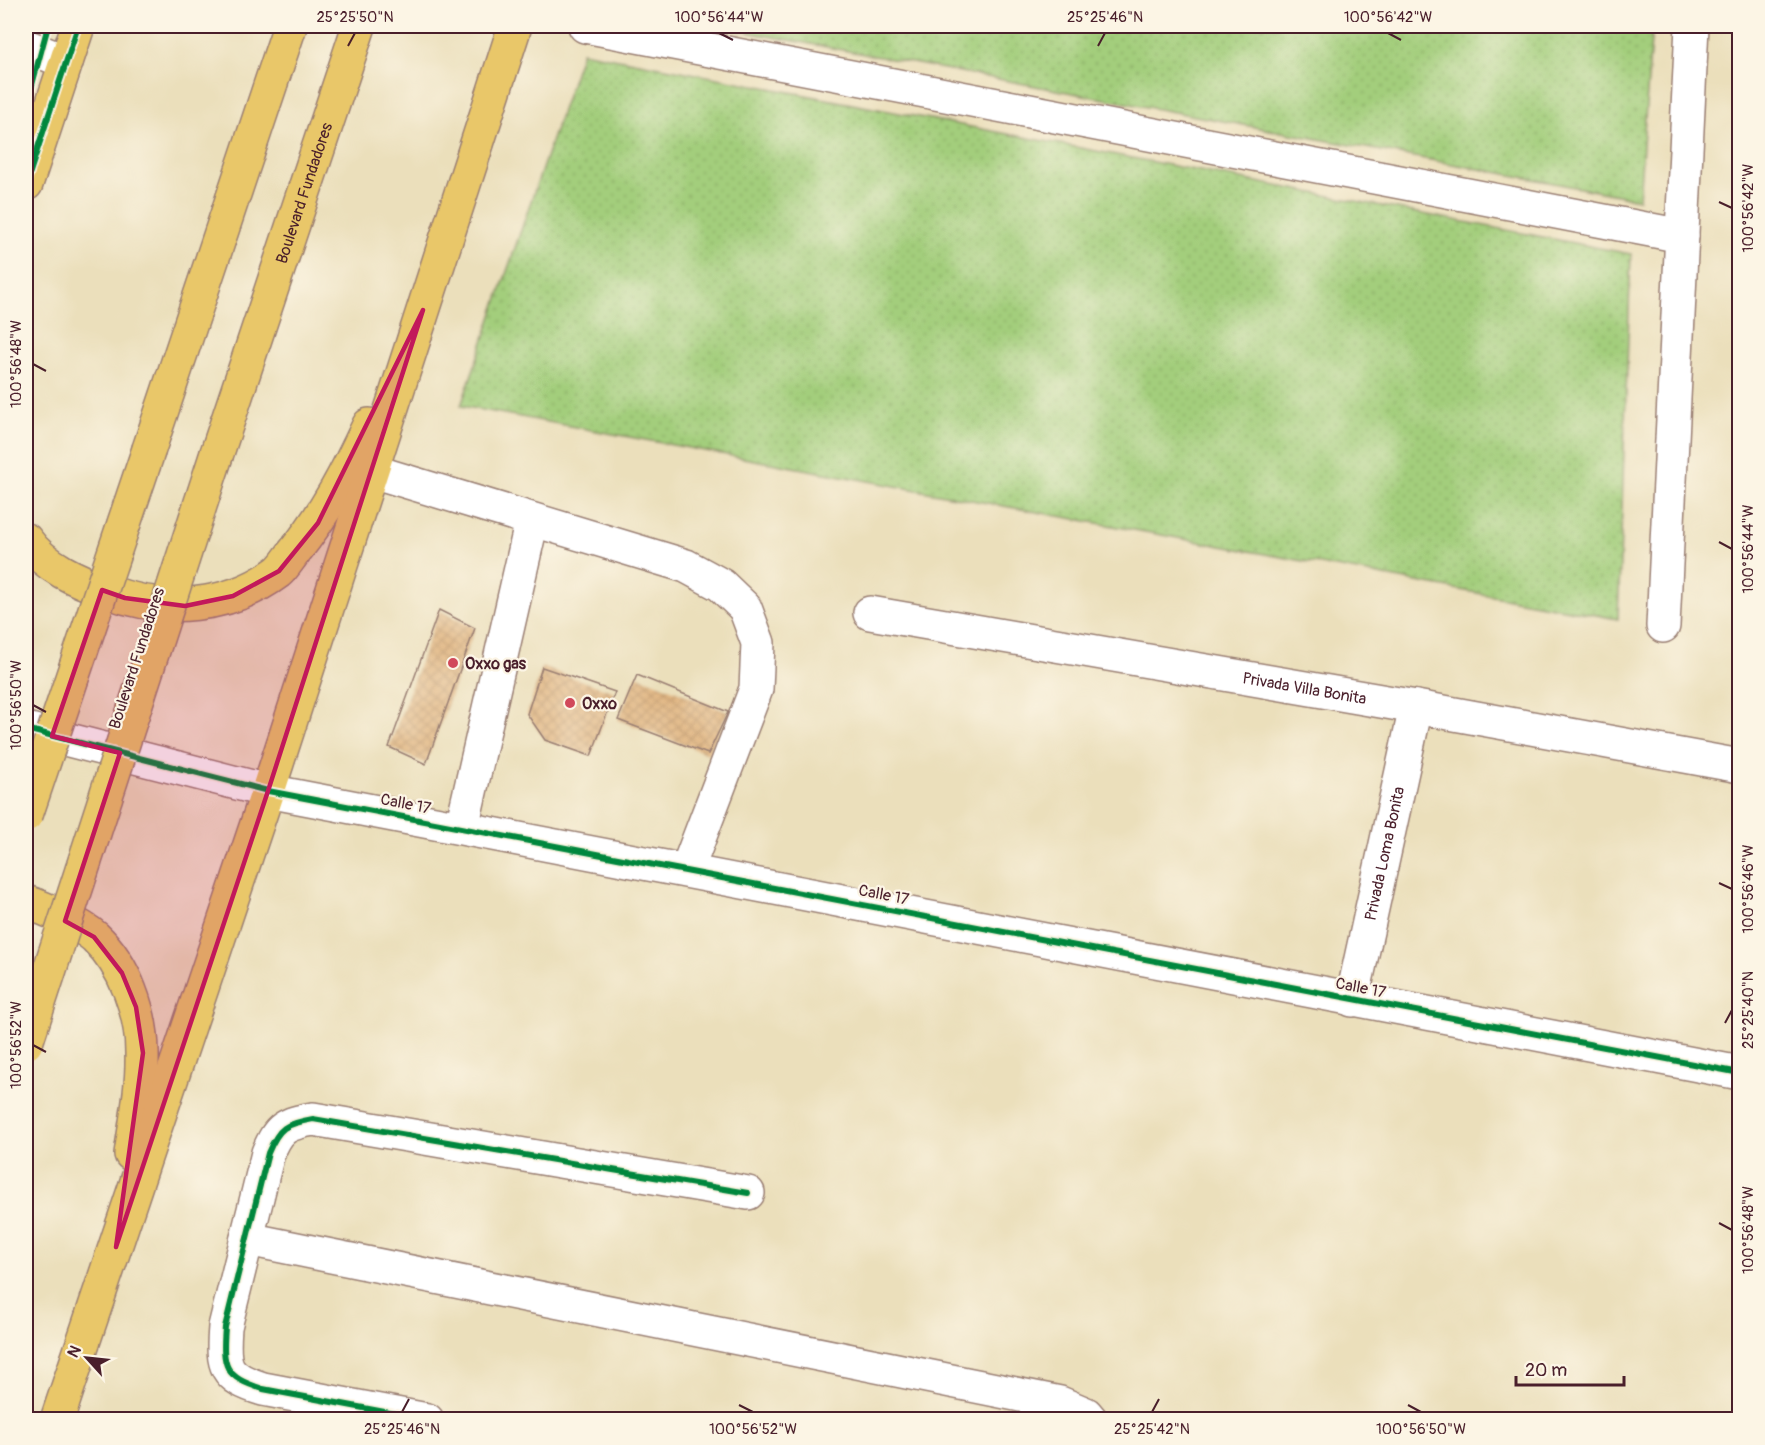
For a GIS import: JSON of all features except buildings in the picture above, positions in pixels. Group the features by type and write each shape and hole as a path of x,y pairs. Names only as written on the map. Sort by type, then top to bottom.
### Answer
{"main road":[{"path":"26,184 78,26"},
{"path":"26,815 290,26"},
{"name":"Boulevard Fundadores","path":"26,1043 217,453 359,26"},
{"path":"57,1419 268,791 515,26"},
{"path":"26,540 31,547 71,578 124,598 185,606 233,596 279,571 318,523 355,454 423,310"},
{"path":"26,902 40,906 94,937 122,973 136,1007 142,1053 136,1122 116,1247"}],"street":[{"path":"585,26 1682,236"},
{"path":"1663,626 1692,26"},
{"path":"26,46 66,62"},
{"path":"372,471 686,566 720,585 745,608 758,643 756,689 687,870"},
{"path":"462,827 532,520"},
{"name":"Privada Villa Bonita","path":"870,613 1416,707 1740,766"},
{"name":"Privada Loma Bonita","path":"1352,1000 1416,707"},
{"name":"Calle 17","path":"26,729 268,791 1740,1073"},
{"path":"427,1419 264,1389 240,1382 228,1371 223,1350 225,1327 268,1153 276,1134 290,1123 313,1119 748,1193"},
{"path":"247,1239 1060,1403 1086,1414 1091,1419"}],"highlighted area":[{"path":"423,310 268,791 116,1247 143,1053 136,1007 122,973 94,937 65,921 120,753 52,736 102,590 125,598 185,606 233,596 279,571 318,523"}],"green space":[{"path":"714,26 1652,26 1639,199"},
{"path":"582,52 1631,254 1618,619 461,406"}],"cycle path":[{"path":"26,107 48,26"},
{"path":"26,184 78,26"},
{"path":"26,729 268,791 1740,1073"},
{"path":"427,1420 263,1389 240,1380 228,1368 224,1352 225,1327 268,1153 276,1137 284,1128 313,1119 748,1193"}],"place":[{"name":"Oxxo gas","path":"453,663"},
{"name":"Oxxo","path":"570,703"}]}
